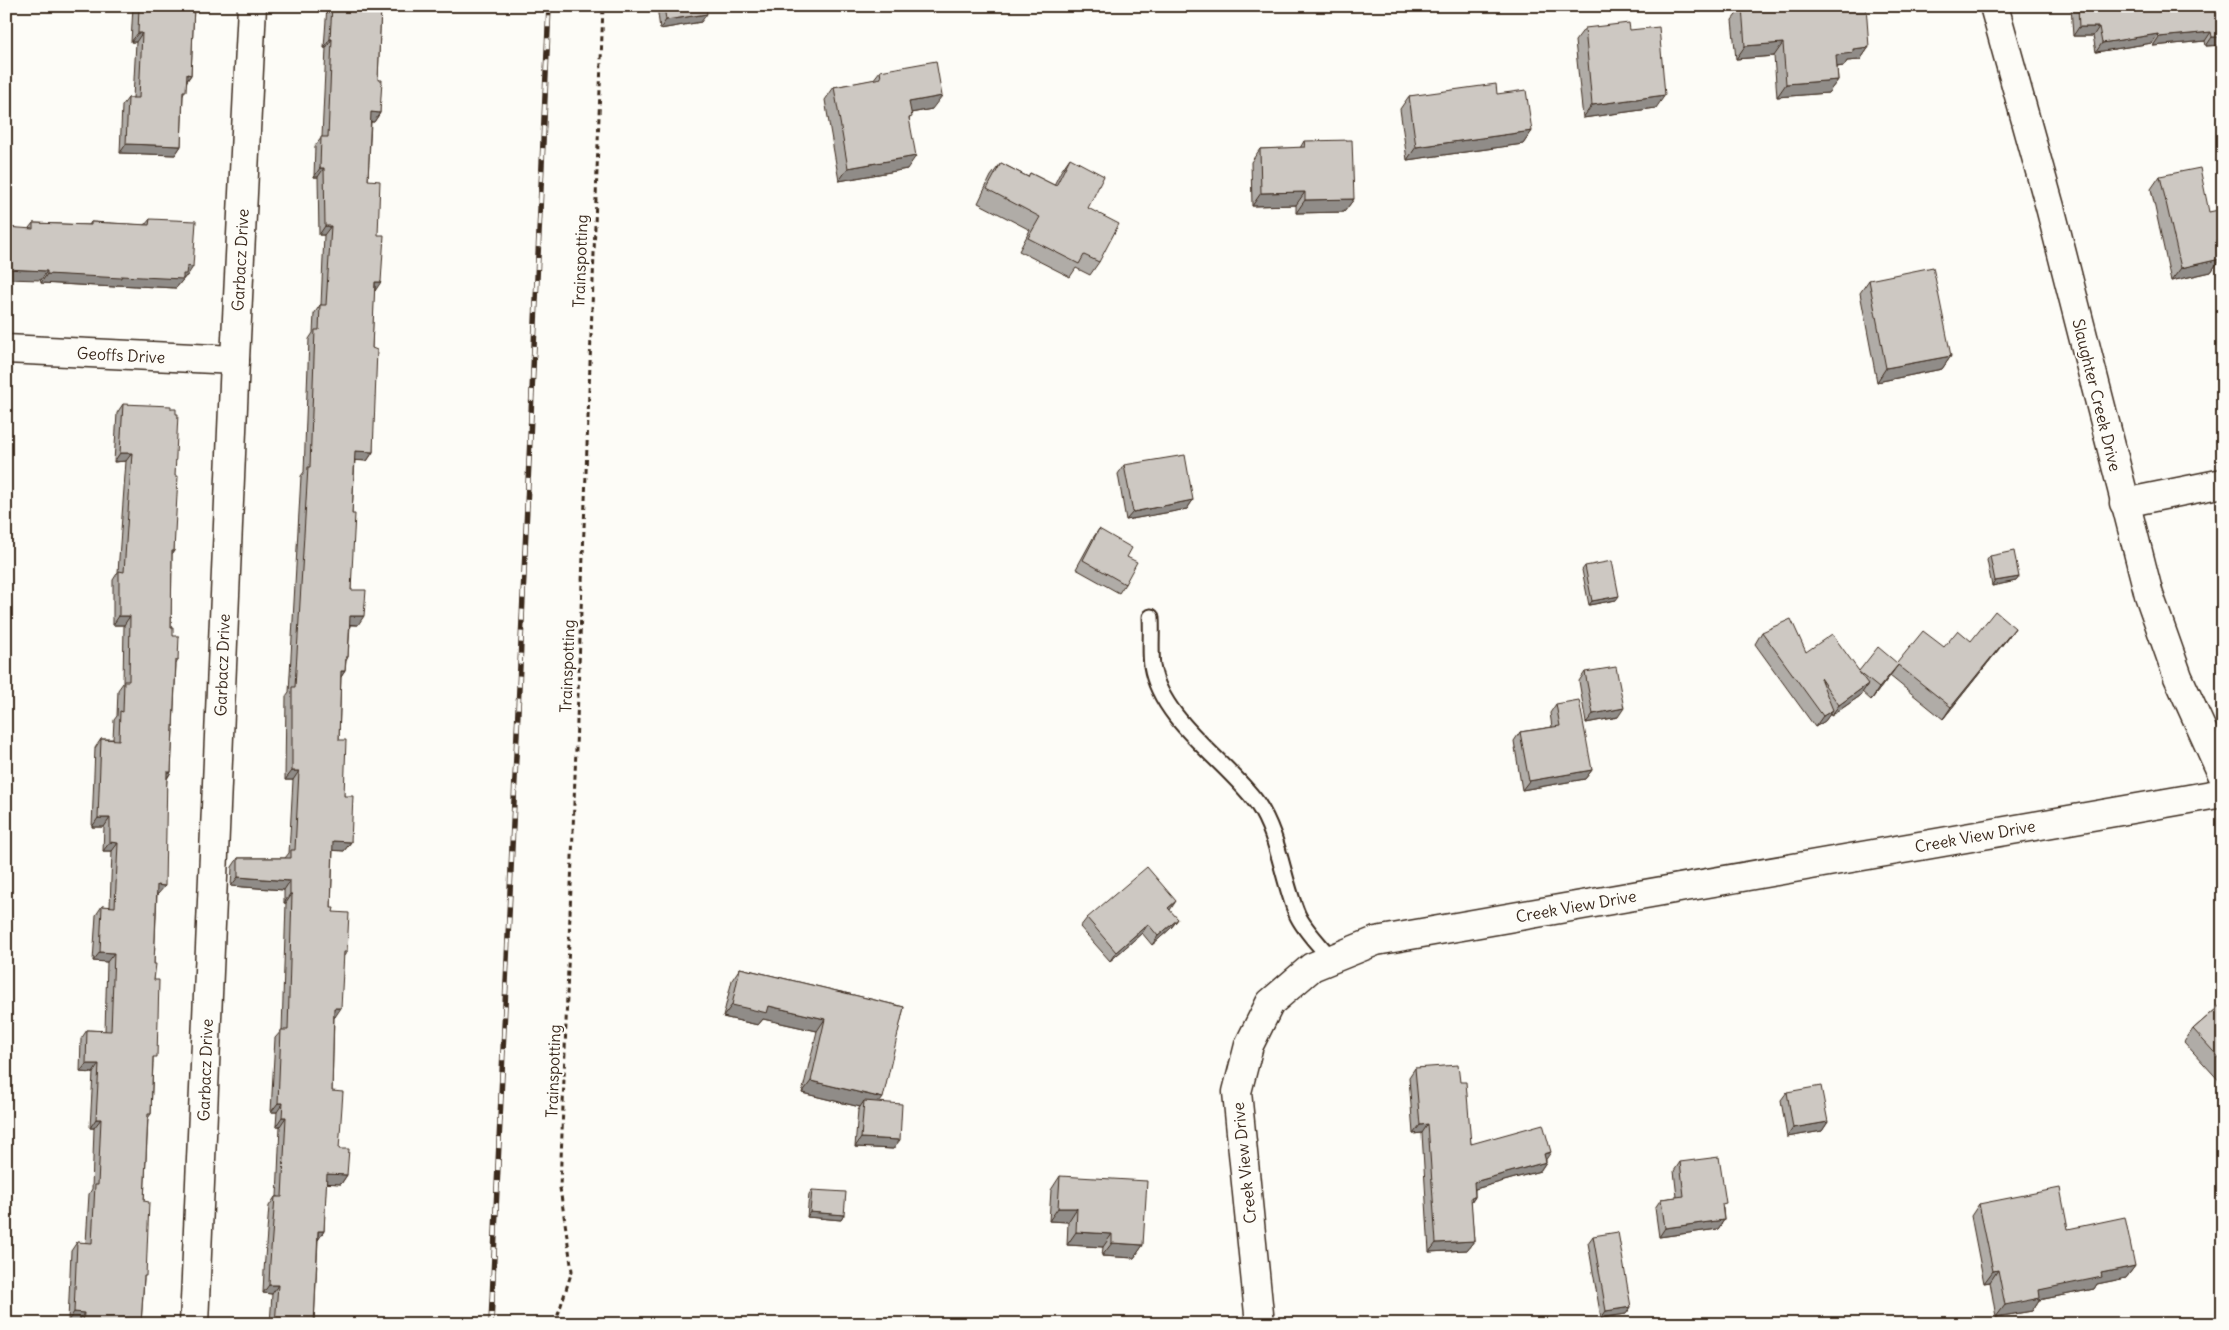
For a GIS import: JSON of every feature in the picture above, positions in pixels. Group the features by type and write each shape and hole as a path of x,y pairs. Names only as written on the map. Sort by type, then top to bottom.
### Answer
{"street":[{"name":"Garbacz Drive","path":"194,1324 252,6"},
{"name":"Slaughter Creek Drive","path":"1994,6 2050,207 2148,595 2178,677 2223,776"},
{"name":"Geoffs Drive","path":"6,350 235,360"},
{"path":"2124,503 2223,482"},
{"name":"Creek View Drive","path":"1260,1324 1237,1092 1249,1045 1270,1003 1312,967 1376,941 2223,793"}],"lane":[{"path":"1151,617 1152,666 1157,684 1175,714 1196,740 1257,804 1271,832 1298,916 1331,959"}],"path":[{"name":"Trainspotting","path":"555,1324 572,1271 560,1188 603,6"}],"building":[{"path":"139,6 194,6 191,75 187,74 186,91 183,91 181,146 126,144 128,98 139,98 142,33 138,33"},
{"path":"332,6 381,6 378,80 382,80 380,113 371,112 368,180 380,181 378,235 384,235 381,282 375,282 372,348 377,350 373,452 355,451 352,514 355,514 351,590 366,590 364,616 350,616 348,657 346,657 345,671 341,671 339,740 346,740 344,796 353,796 351,842 333,841 331,908 334,908 333,912 349,913 347,952 344,952 341,1008 334,1008 332,1091 343,1092 339,1149 349,1149 347,1175 327,1174 324,1231 318,1231 314,1324 275,1324 278,1285 269,1285 275,1197 282,1197 286,1117 282,1117 283,1103 278,1103 281,1030 288,1030 292,894 290,894 290,881 238,877 238,858 291,858 291,850 295,850 299,771 292,771 292,687 295,687 308,467 310,467 315,330 319,330 320,305 326,305 331,226 325,226 324,168 320,168 321,137 328,137"},
{"path":"664,6 706,6 707,14 666,20"},
{"path":"1866,6 1869,47 1853,49 1853,53 1836,55 1838,80 1786,84 1783,43 1745,46 1742,7"},
{"path":"2078,6 2223,6 2223,37 2212,37 2211,32 2159,37 2158,34 2102,43 2099,27 2079,27"},
{"path":"1629,23 1630,30 1659,27 1665,95 1592,105 1585,28"},
{"path":"936,61 942,96 909,102 912,117 909,118 916,156 848,168 834,87 881,78 880,71"},
{"path":"1496,84 1497,94 1526,90 1532,131 1416,147 1409,96"},
{"path":"1352,140 1354,199 1305,200 1305,192 1261,193 1260,149 1305,147 1304,141"},
{"path":"1070,158 1104,176 1088,208 1119,224 1099,262 1084,255 1079,264 1028,238 1040,217 987,189 1001,163 1028,177 1030,173 1056,186"},
{"path":"2200,168 2209,212 2223,209 2223,238 2216,240 2220,259 2181,268 2160,176"},
{"path":"150,219 196,221 193,267 187,266 183,279 47,274 47,271 6,269 6,227 33,229 33,223 91,225 91,222 149,225"},
{"path":"1933,267 1951,356 1886,368 1869,280"},
{"path":"123,404 171,406 171,409 176,409 176,414 178,414 175,476 178,476 174,551 172,551 171,628 173,628 173,636 179,636 178,660 176,660 171,772 167,772 165,886 157,885 154,980 159,980 157,1057 153,1057 151,1114 148,1114 144,1201 149,1202 146,1276 144,1276 141,1324 83,1324 84,1313 74,1312 77,1242 92,1243 95,1185 98,1185 101,1119 96,1119 99,1064 86,1064 87,1030 111,1031 114,953 100,952 102,906 115,907 118,843 110,842 110,818 98,818 101,739 119,740 120,711 123,712 124,681 129,681 130,616 119,616 119,571 124,572 132,453 120,453"},
{"path":"1185,455 1193,500 1133,512 1124,465"},
{"path":"1099,529 1132,548 1127,557 1137,562 1125,584 1083,560"},
{"path":"2014,551 2019,577 1995,581 1990,556"},
{"path":"1612,561 1619,596 1592,601 1585,566"},
{"path":"1995,611 2015,628 1951,707 1898,665 1879,688 1859,672 1868,684 1839,705 1820,678 1833,710 1823,716 1762,632 1791,619 1806,652 1832,634 1859,671 1878,647 1897,663 1923,631 1944,647 1958,630 1971,641"},
{"path":"1616,667 1624,708 1593,714 1585,672"},
{"path":"1579,700 1592,770 1529,781 1520,732 1560,726 1556,704"},
{"path":"1147,867 1176,901 1168,908 1178,919 1158,936 1148,924 1116,952 1087,918"},
{"path":"740,968 904,1007 883,1098 811,1081 825,1019 769,1006 767,1013 732,1005"},
{"path":"2223,1003 2223,1062 2193,1029"},
{"path":"1458,1065 1460,1082 1466,1082 1471,1144 1543,1124 1551,1152 1544,1154 1546,1162 1474,1182 1475,1197 1471,1197 1474,1241 1436,1243 1428,1124 1420,1125 1415,1068"},
{"path":"1821,1086 1828,1122 1793,1128 1787,1092"},
{"path":"864,1101 902,1104 900,1140 861,1138"},
{"path":"1719,1157 1726,1203 1722,1204 1724,1220 1665,1228 1661,1199 1684,1196 1680,1162"},
{"path":"1060,1176 1147,1181 1143,1245 1112,1243 1112,1234 1076,1232 1077,1208 1058,1208"},
{"path":"2060,1188 2068,1229 2125,1217 2135,1266 2101,1273 2102,1277 2039,1290 2040,1298 2005,1305 1998,1270 1993,1271 1979,1204"},
{"path":"812,1190 846,1192 844,1215 810,1212"},
{"path":"1618,1232 1631,1307 1606,1311 1593,1236"}],"railway":[{"path":"491,1324 549,6"}]}
